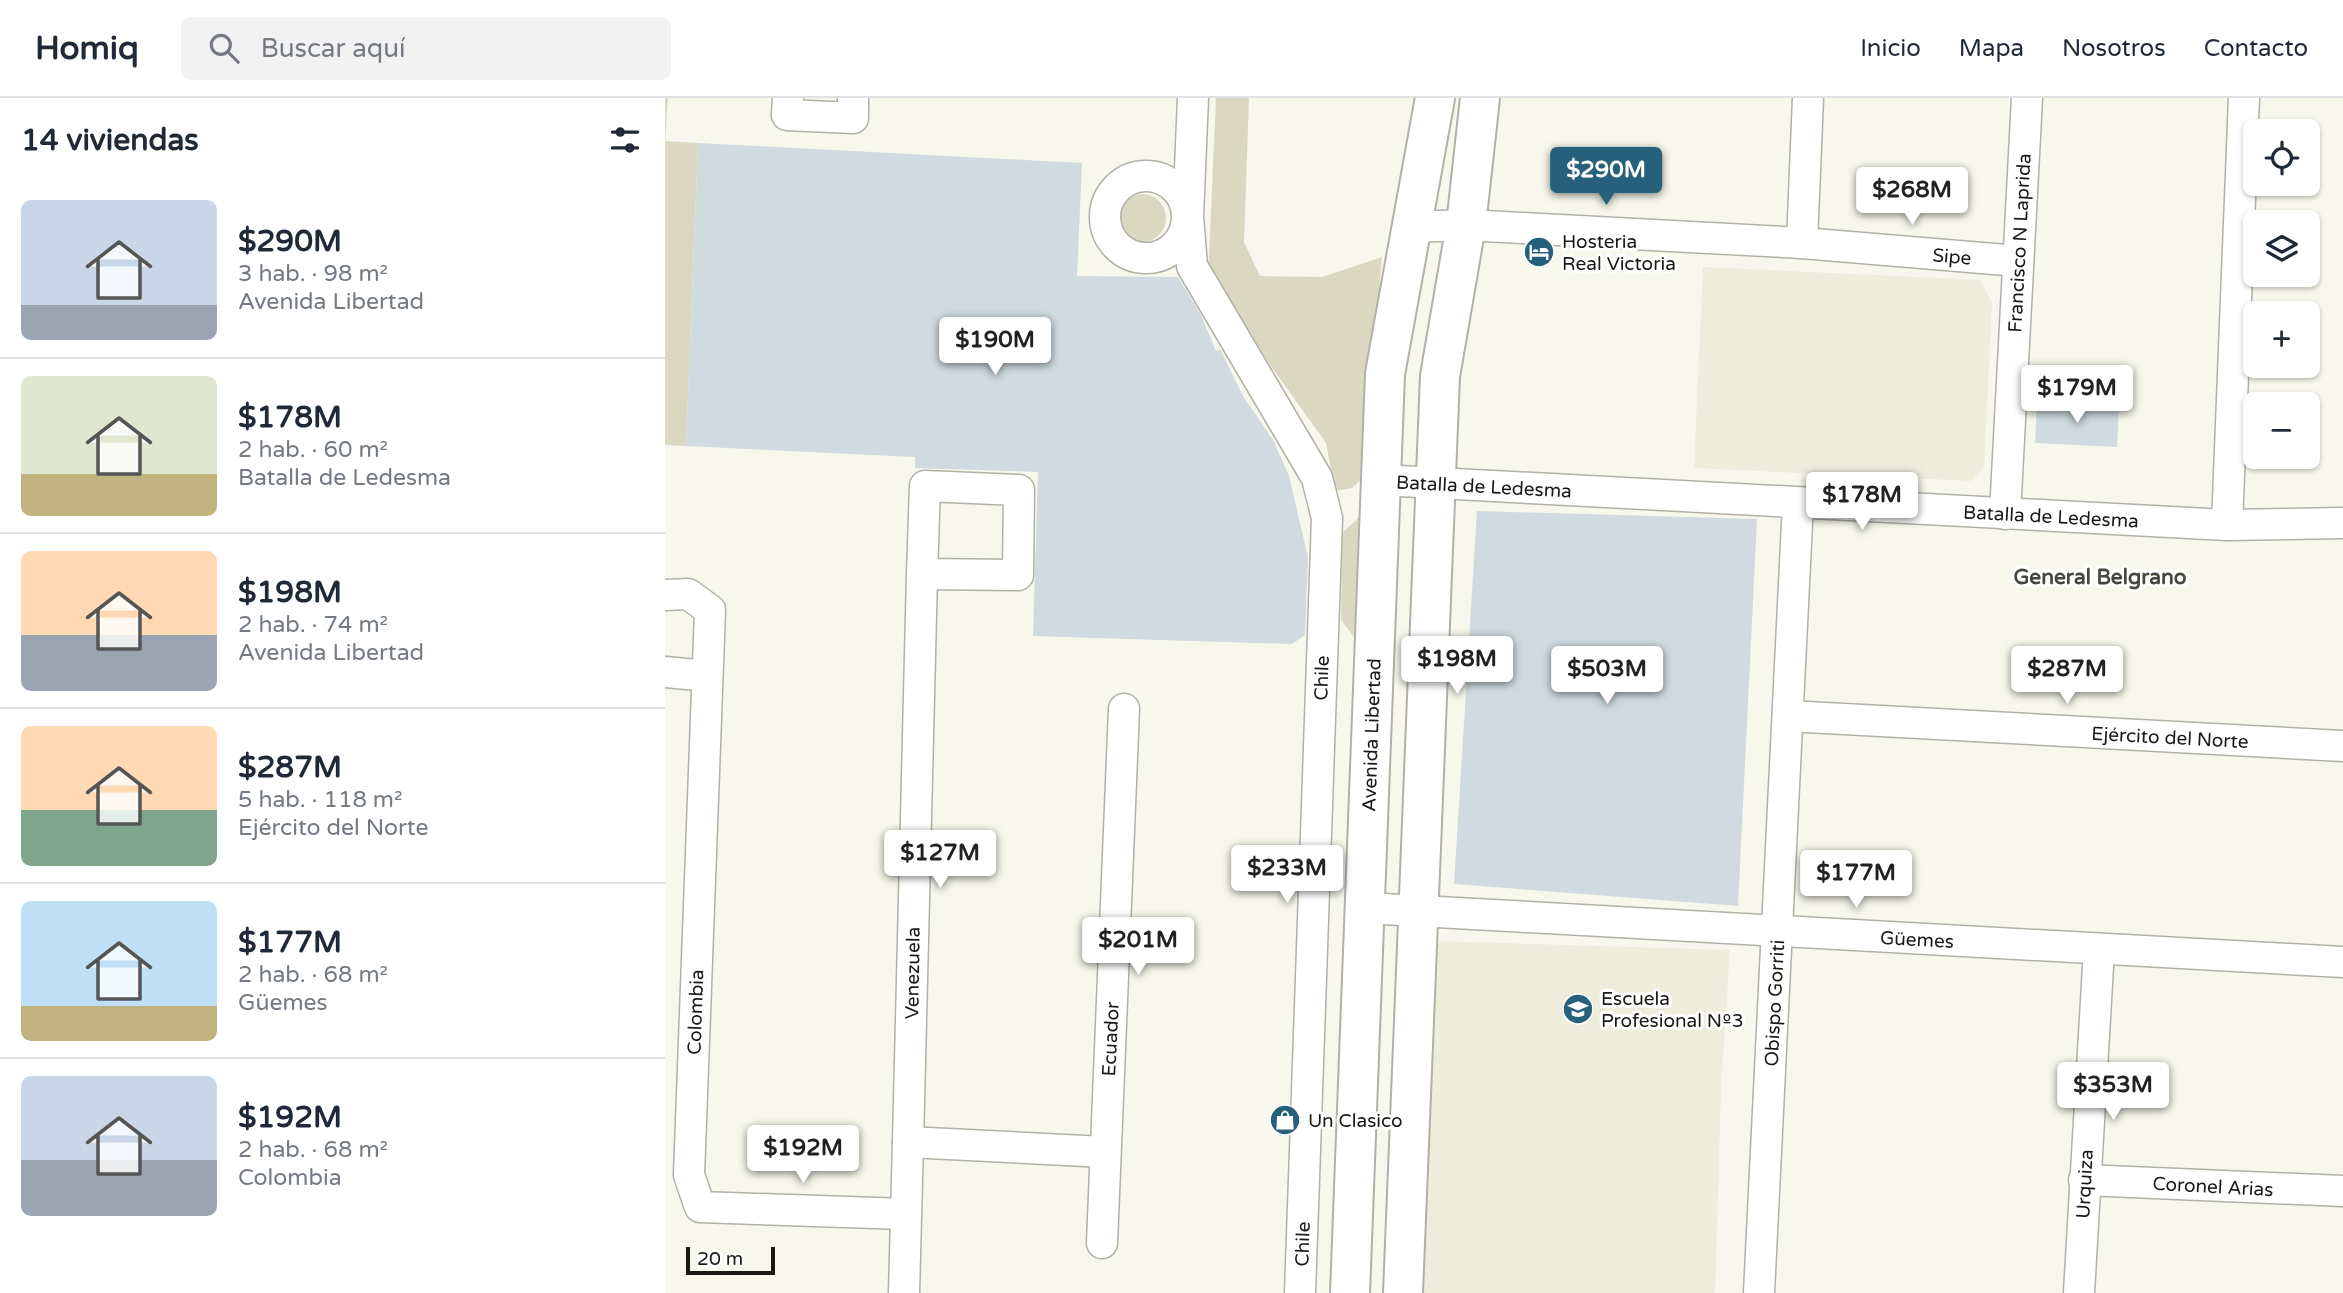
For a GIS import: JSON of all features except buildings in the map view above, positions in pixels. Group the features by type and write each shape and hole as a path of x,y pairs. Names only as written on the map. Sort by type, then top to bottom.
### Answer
{"main road":[{"name":"Avenida Libertad","path":"1350,1293 1385,374 1434,98"},
{"path":"1402,1293 1440,376 1466,225 1480,98"}],"street":[{"path":"788,98 787,115 853,118 853,98"},
{"name":"Chile","path":"1193,98 1188,216 1192,266 1317,478 1327,518 1300,1293"},
{"path":"1802,243 1808,98"},
{"name":"Francisco N Laprida","path":"2005,514 2027,98"},
{"path":"2227,525 2244,98"},
{"name":"Sipe","path":"1410,227 1466,225 1802,243 2018,261"},
{"name":"Batalla de Ledesma","path":"1381,480 2227,525 2343,523"},
{"name":"Venezuela","path":"904,1293 905,1214 908,1142 922,574 925,486 1019,490 1018,575 922,574"},
{"name":"Obispo Gorriti","path":"1759,1293 1798,503"},
{"name":"Colombia","path":"665,596 688,594 710,610 689,1175 700,1207 905,1214"},
{"path":"665,672 707,676"},
{"name":"Ecuador","path":"1102,1243 1124,709"},
{"name":"Ejército del Norte","path":"1788,716 2343,746"},
{"name":"Güemes","path":"1365,908 2343,962"},
{"name":"Urquiza","path":"2079,1293 2099,949"},
{"path":"908,1142 1105,1152"},
{"name":"Coronel Arias","path":"2084,1180 2343,1191"}],"shaded area":[{"path":"665,98 668,98 665,141"},
{"path":"1216,98 1249,98 1244,242 1260,276 1322,277 1382,257 1373,358 1371,471 1352,488 1335,491 1326,443 1208,278"},
{"path":"665,141 698,143 686,446 665,445"},
{"path":"1142,194 1151,195 1159,201 1165,209 1165,227 1159,235 1151,241 1142,242 1133,241 1125,235 1119,227 1118,218 1119,209 1125,201 1133,195"},
{"path":"1703,267 1980,280 1992,302 1984,468 1971,481 1694,468"},
{"path":"1363,514 1361,646 1341,620 1342,533"},
{"path":"1431,941 1730,950 1721,1087 1715,1293 1418,1293"}],"place":[{"name":"Hosteria Real Victoria","path":"1539,252"},
{"name":"Escuela Profesional Nº3","path":"1578,1009"},
{"name":"Un Clasico","path":"1285,1120"}],"district":[{"name":"General Belgrano","path":"2100,577"}]}
